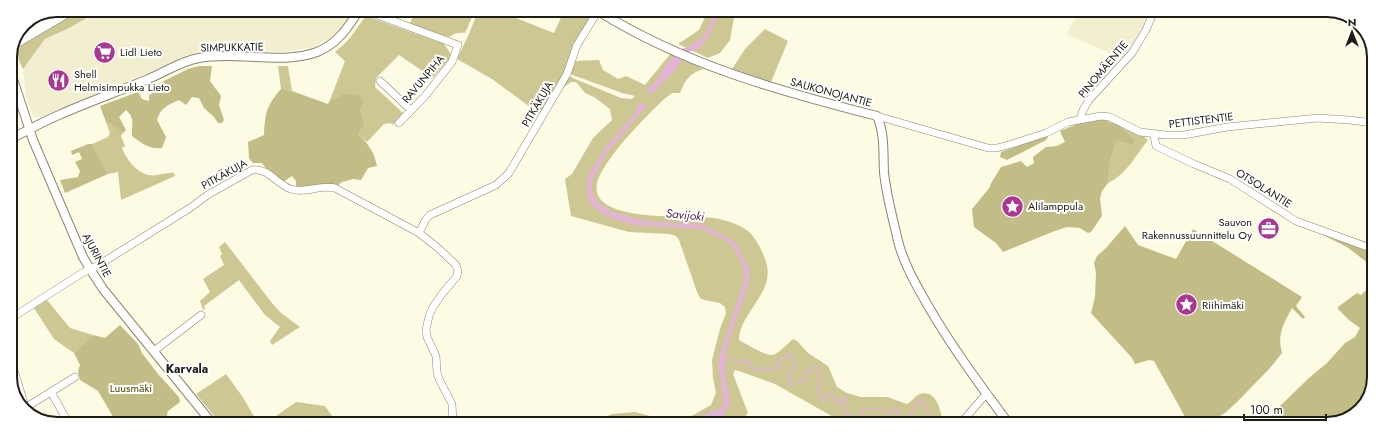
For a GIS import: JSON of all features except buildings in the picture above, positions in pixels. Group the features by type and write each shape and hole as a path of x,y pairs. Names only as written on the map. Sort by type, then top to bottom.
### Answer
{"highway":[{"path":"22,38 58,17"}],"street":[{"name":"SIMPUKKATIE","path":"17,136 59,115 147,79 188,60 214,56 286,57 315,52 328,47 337,40 348,28 355,17"},
{"name":"RAVUNPIHA","path":"383,17 458,44 452,62 412,110 399,123"},
{"name":"PITKÄKUJA","path":"419,233 426,219 430,215 455,202 496,185 509,173 567,74 577,45 594,17"},
{"name":"SAUKONOJANTIE","path":"608,17 629,30 689,58 757,83 877,116 881,124 884,147 884,173 898,241 907,268 945,334 1004,417"},
{"name":"PINOMÄENTIE","path":"1080,119 1089,100 1132,53 1146,30 1151,17"},
{"path":"380,81 412,110"},
{"name":"AJURINTIE","path":"17,91 30,129 56,194 90,269 103,289 207,417"},
{"name":"PETTISTENTIE","path":"877,116 988,148 997,148 1016,143 1068,122 1101,116 1110,117 1140,132 1154,135 1184,134 1227,127 1318,118 1367,122"},
{"name":"OTSOLANTIE","path":"1154,135 1156,146 1230,179 1296,221 1367,247"},
{"name":"PITKÄKUJA","path":"90,269 186,211 209,194 243,174 257,169 265,172 284,186 294,190 306,191 325,187 335,188 427,238 456,265 458,271 457,276 433,307 428,316 426,330 427,337 436,356 439,379 452,404 453,417"},
{"path":"17,314 71,279 90,269"},
{"path":"154,351 201,315"},
{"path":"30,406 75,377"},
{"path":"51,392 65,417"},
{"path":"966,417 987,393"}],"shaded area":[{"path":"66,17 88,17 45,39 23,69 18,53 23,43"},
{"path":"87,17 350,17 344,27 335,36 314,47 285,52 199,52 187,55 146,74 41,117 33,116 26,96 23,69 45,39 67,29"},
{"path":"365,17 369,17 444,44 451,54 449,59 433,78 399,55 376,78 375,87 403,113 393,125 390,123 384,124 367,142 358,134 365,124 360,109 335,100 330,100 345,61 335,52 350,38"},
{"path":"412,17 472,17 465,33 456,33 449,37 410,24"},
{"path":"476,17 513,17 554,33 561,17 592,17 567,70 541,115 492,79 457,59"},
{"path":"705,17 734,17 730,40 720,53 708,58 678,44 699,30"},
{"path":"712,17 718,17 708,37 698,49 688,52 672,74 652,94 645,92 657,80 666,65 682,49 693,44 704,36"},
{"path":"1076,17 1151,17 1132,49 1124,59 1066,34"},
{"path":"765,29 788,41 771,82 756,79 732,69 745,49"},
{"path":"671,53 703,69 694,73 688,78 680,93 672,93 663,100 630,134 608,161 602,171 596,189 602,201 616,209 635,214 716,219 731,222 744,228 754,237 759,245 766,262 768,273 762,292 745,320 739,340 760,351 772,355 780,351 793,339 797,341 808,353 828,366 837,387 847,393 861,397 887,397 907,404 916,396 926,393 937,402 942,417 833,417 775,384 735,370 733,374 748,413 744,417 690,417 711,405 716,393 712,360 726,313 725,307 720,303 700,298 679,240 676,236 669,234 629,232 571,216 565,179 572,174 593,138 612,120 610,109 594,97 585,93 576,82 571,82 564,87 562,86 568,76 621,98 632,99 635,96 622,93 570,74 574,61 599,60 603,70 618,79 626,76 645,85"},
{"path":"278,66 288,66 292,91 281,89"},
{"path":"639,103 647,105 605,155 592,181 592,193 596,201 612,212 644,221 704,225 732,240 738,246 742,257 750,269 748,285 728,343 725,357 725,377 730,399 729,406 721,417 708,417 721,409 724,401 718,364 745,278 743,266 734,248 726,240 701,229 634,225 614,219 600,212 590,203 587,190 588,176 605,148 633,116"},
{"path":"106,122 111,122 123,133 121,136 125,146 122,148 129,161 139,171 148,175 174,173 175,176 121,200 118,172 108,174 92,144 108,137 110,133"},
{"path":"1119,125 1148,140 1125,170 1108,183 1110,161 1117,140 1135,139"},
{"path":"225,242 272,303 281,313 300,327 272,345 270,341 280,327 265,315 239,280 204,306 205,309 203,310 200,301 210,292 203,279 224,265 220,256 222,254 219,247"},
{"path":"47,300 70,328 93,335 74,353 54,339 34,308"},
{"path":"226,374 242,396 254,417 215,417 196,394"},
{"path":"296,402 325,406 333,417 275,417"},
{"path":"635,412 654,417 605,417 612,414"}],"green space":[{"path":"199,66 212,66 210,81 221,96 219,105 224,120 222,123 218,123 204,108 199,98 192,97 186,105 179,100 165,107 158,116 157,120 166,137 162,148 154,148 146,145 132,136 132,119 126,110 119,117 126,130 123,133 111,123 106,122 100,106 138,92 142,99 149,101 149,95 153,93 156,85 188,69"},
{"path":"281,89 292,91 328,104 330,100 335,100 343,94 359,95 364,101 360,109 365,124 358,134 370,148 377,166 368,168 361,180 353,179 342,182 337,186 296,188 296,181 292,176 283,182 267,170 262,163 253,163 249,158 248,142 264,135 267,110 272,100"},
{"path":"1101,119 1119,125 1135,139 1133,145 1117,140 1110,161 1108,183 1102,191 1100,198 1102,216 1091,232 1088,233 1080,228 1067,227 1003,252 996,243 974,227 972,209 990,187 1001,167 1021,161 1027,167 1034,163 1033,157 1046,147 1057,146 1065,142 1060,131 1085,121"},
{"path":"1049,135 1046,140 1007,160 1000,157 1001,152"},
{"path":"88,144 92,144 108,174 65,193 60,180 78,177 80,171 75,162 82,159 79,152 72,155 71,151"},
{"path":"1125,226 1138,245 1176,259 1193,229 1302,297 1296,306 1305,317 1303,319 1292,308 1282,330 1280,340 1282,353 1270,368 1225,413 1218,417 1185,417 1154,361 1149,360 1135,364 1132,358 1091,313 1095,297 1096,273 1094,263 1097,256"},
{"path":"1318,227 1367,242 1367,262 1347,247 1317,232"},
{"path":"1367,289 1367,382 1363,395 1351,409 1340,415 1327,417 1271,417 1310,377 1327,363 1345,343 1355,337 1360,328 1349,320 1338,309 1338,307 1357,293 1361,295"},
{"name":"Luusmäki","path":"120,325 138,344 142,353 158,374 179,397 180,402 168,411 168,417 113,417 98,391 80,380 78,371 80,365 74,353 93,335 105,338"}],"waterway":[{"path":"724,358 740,362 744,360 749,362 753,369 779,368 780,366 778,361 789,354 794,361 794,368 789,373 789,384 793,385 795,381 798,380 805,381 804,371 811,371 814,367 817,367 821,379 817,389 822,401 824,401 825,397 829,394 833,396 837,403 840,403 843,397 845,397 846,400 843,405 846,414 854,417"},
{"path":"908,417 919,400 923,402 929,417"},
{"path":"865,417 865,415 862,415 861,412 863,409 880,410 883,408 889,414 896,408 898,410 898,415 896,417"},
{"name":"Savijoki","path":"712,417 719,414"}],"place":[{"name":"Lidl Lieto","path":"104,52"},
{"name":"Shell Helmisimpukka Lieto","path":"58,80"},
{"name":"Alilamppula","path":"1013,206"},
{"name":"Sauvon Rakennussuunnittelu Oy","path":"1268,228"},
{"name":"Riihimäki","path":"1187,305"}],"district":[{"name":"Karvala","path":"187,369"}]}
